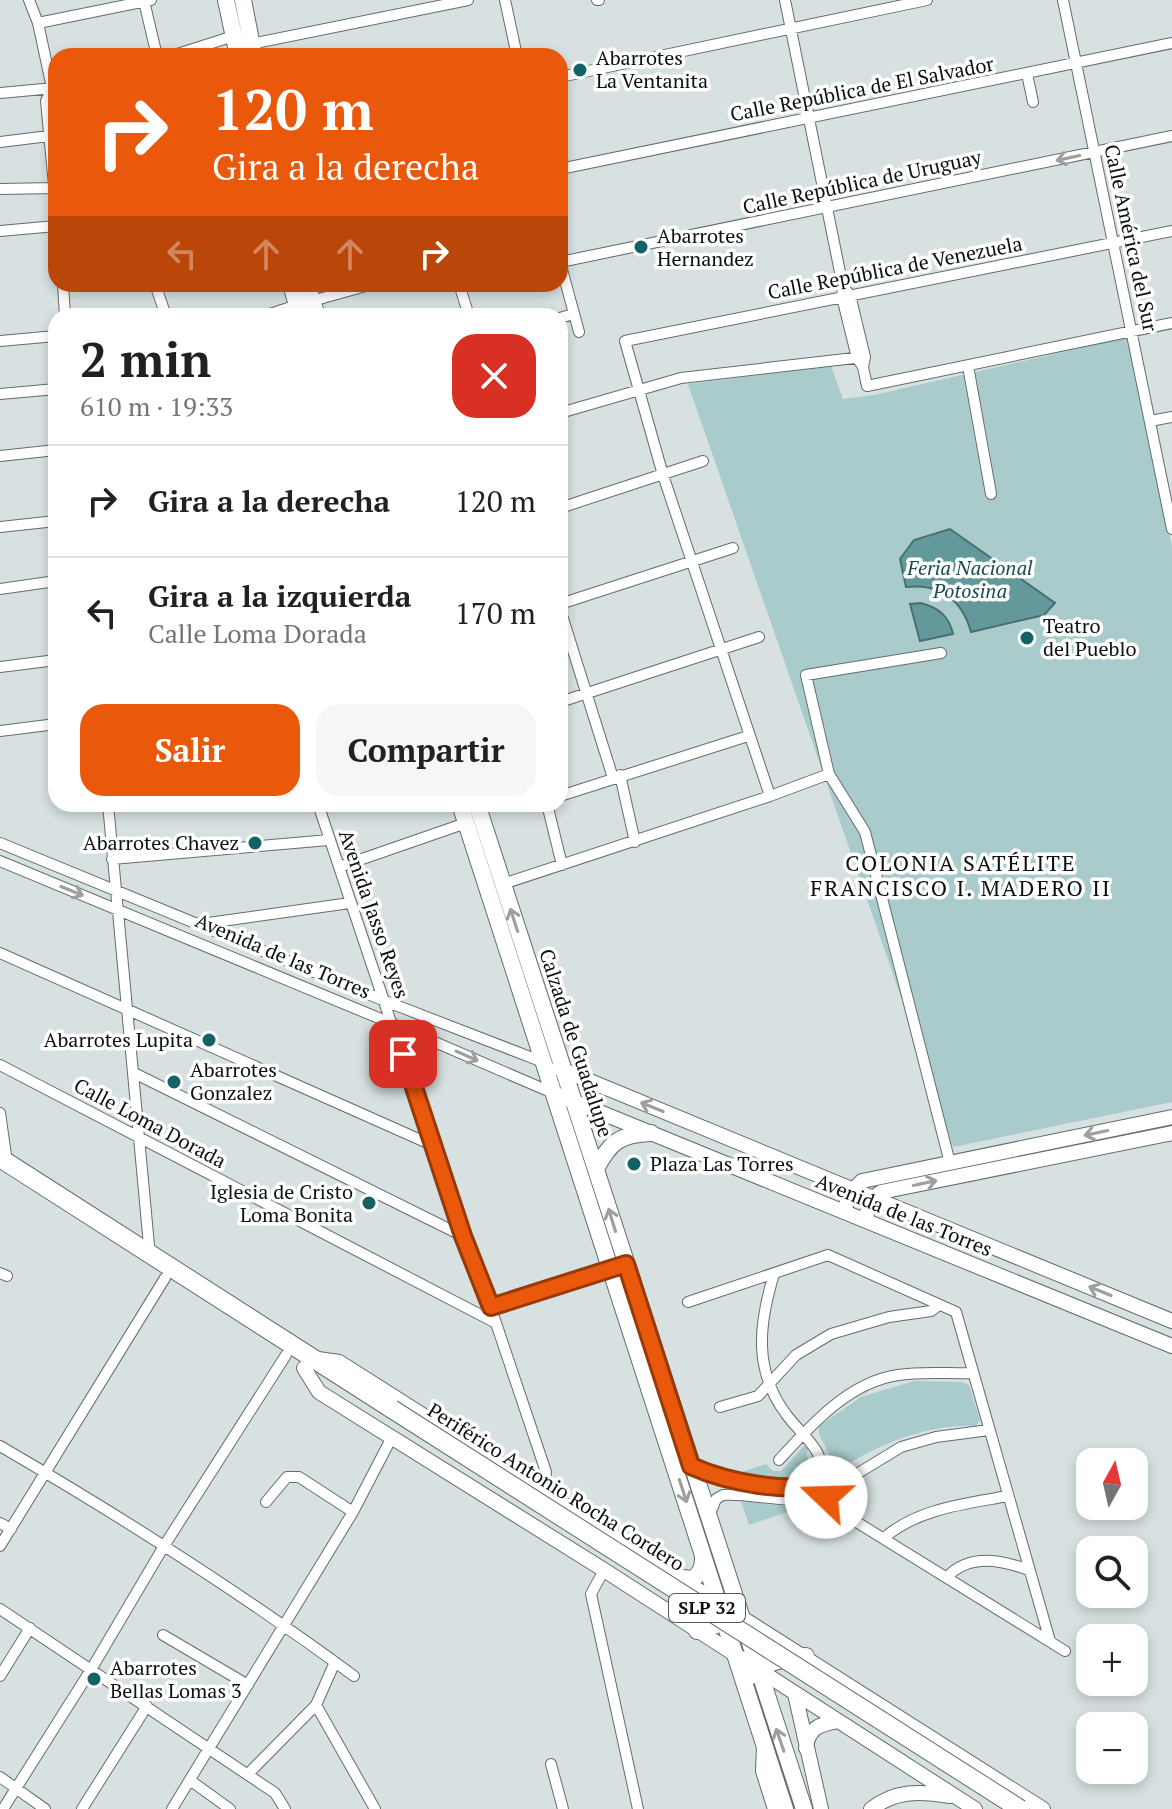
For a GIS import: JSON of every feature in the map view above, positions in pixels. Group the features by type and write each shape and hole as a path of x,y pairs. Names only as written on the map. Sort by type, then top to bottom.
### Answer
{"highway":[{"name":"SLP 32","path":"2,1164 150,1256 307,1363 389,1414"},
{"name":"SLP 32","path":"2,1164 165,1278 286,1355 307,1363"},
{"name":"Periférico Antonio Rocha Cordero","path":"389,1414 998,1809"},
{"name":"Periférico Antonio Rocha Cordero","path":"389,1414 1020,1809"}],"main road":[{"path":"226,0 236,48"},
{"path":"243,0 252,48"},
{"name":"Calzada de Guadalupe","path":"463,812 531,996 576,1103 596,1169 618,1266 703,1554 718,1601 732,1619"},
{"name":"Calzada de Guadalupe","path":"480,812 503,884 531,996 543,1062 691,1466 708,1519 732,1619"},
{"name":"Avenida de las Torres","path":"543,1062 1172,1321"},
{"name":"Avenida de las Torres","path":"553,1093 1172,1346"},
{"path":"864,1220 873,1198 881,1192 951,1170 1172,1117"},
{"path":"682,1146 692,1123"},
{"path":"596,1169 607,1148 630,1134 651,1133"},
{"path":"843,1211 853,1190 862,1181 951,1170 1172,1133"},
{"path":"958,1259 968,1237"},
{"path":"718,1601 339,1362 307,1363 319,1392 604,1570 975,1809"},
{"path":"682,1578 693,1579 699,1575 703,1554"},
{"path":"660,1607 673,1611 688,1604 691,1593 682,1578"},
{"path":"697,1631 732,1619 806,1656 1043,1809"},
{"path":"732,1619 734,1655 785,1809"},
{"path":"732,1619 757,1670 804,1809"},
{"path":"744,1686 757,1670 784,1659 806,1656"},
{"path":"820,1710 811,1699 816,1683 827,1678 843,1680"},
{"path":"795,1694 821,1809"},
{"path":"806,1748 807,1738 815,1728 838,1721"},
{"path":"764,1746 763,1771 775,1809"},
{"path":"871,1809 898,1794 914,1792 958,1798"}],"street":[{"path":"29,0 48,64"},
{"path":"261,48 468,0"},
{"path":"505,0 515,48"},
{"path":"785,0 867,386 1172,323"},
{"path":"568,75 927,0"},
{"name":"Calle América del Sur","path":"1063,0 1172,529"},
{"path":"38,23 147,1 156,48"},
{"path":"196,48 234,36"},
{"name":"Calle República de El Salvador","path":"568,167 1172,43"},
{"path":"1027,74 1033,102"},
{"path":"0,93 48,89"},
{"path":"48,98 48,124"},
{"path":"0,142 48,136"},
{"name":"Calle República de Uruguay","path":"568,260 1172,136"},
{"path":"0,189 48,188"},
{"path":"0,231 48,227"},
{"name":"Calle República de Venezuela","path":"638,390 625,341 845,293 1172,231"},
{"path":"312,308 353,292"},
{"path":"568,292 579,332"},
{"path":"568,316 573,314"},
{"path":"0,341 48,337"},
{"path":"568,411 681,378 862,360"},
{"path":"968,366 991,494"},
{"path":"0,394 48,390"},
{"path":"638,390 663,475 770,796"},
{"path":"1150,421 1172,417"},
{"path":"0,456 48,451"},
{"path":"568,505 703,461"},
{"path":"0,527 48,522"},
{"path":"568,603 733,548"},
{"path":"0,589 48,582"},
{"path":"568,632 635,842"},
{"path":"568,699 759,637"},
{"path":"941,653 806,675 829,774 865,832 951,1170"},
{"path":"0,667 48,661"},
{"path":"0,731 48,725"},
{"path":"568,793 748,736"},
{"path":"503,884 635,842 829,774"},
{"path":"109,812 150,1256"},
{"name":"Avenida Jasso Reyes","path":"320,812 546,1472 544,1491"},
{"path":"549,812 562,865"},
{"path":"339,867 466,823"},
{"path":"112,859 329,840"},
{"name":"Avenida de las Torres","path":"0,843 385,1001 543,1062"},
{"name":"Avenida de las Torres","path":"3,864 553,1093"},
{"path":"198,924 350,903"},
{"path":"0,953 432,1145"},
{"name":"Calle Loma Dorada","path":"0,1065 496,1323"},
{"path":"134,1073 463,1236"},
{"path":"0,1113 2,1164"},
{"path":"688,1302 828,1255 956,1312 1050,1641"},
{"path":"491,1307 618,1266"},
{"path":"774,1274 760,1340 764,1372 781,1407 816,1451 832,1485"},
{"path":"0,1546 165,1278"},
{"path":"720,1407 758,1396 796,1355 831,1334 889,1317 931,1311 939,1305"},
{"path":"3,1809 164,1546 286,1355"},
{"path":"779,1460 802,1434 837,1403 873,1382 911,1373 973,1373"},
{"path":"708,1519 716,1499 723,1495 782,1498 811,1492 832,1485 901,1447 936,1437 989,1430"},
{"path":"172,1809 353,1512 392,1437"},
{"path":"0,1446 164,1546 284,1625 354,1676"},
{"path":"691,1466 729,1480 782,1486 826,1497 833,1509 885,1537 1065,1651"},
{"path":"266,1502 292,1475 353,1512"},
{"path":"826,1497 832,1485"},
{"path":"782,1486 782,1498"},
{"path":"885,1537 906,1522 935,1511 1008,1496"},
{"path":"0,1523 11,1529"},
{"path":"947,1577 957,1568 983,1561 1011,1564 1029,1570"},
{"path":"604,1570 591,1594 638,1809"},
{"path":"0,1609 248,1774 275,1793 285,1809"},
{"path":"0,1676 30,1628"},
{"path":"163,1635 248,1685"},
{"path":"248,1774 316,1705 335,1662"},
{"path":"316,1705 375,1809"},
{"path":"82,1809 147,1706"},
{"path":"551,1764 563,1809"},
{"path":"0,1777 45,1809"},
{"path":"191,1781 216,1804 230,1809"}],"green space":[{"name":"Feria Nacional Potosina","path":"1129,337 1172,547 1172,1102 953,1147 688,384 831,366 843,399 874,395"},
{"path":"914,1381 962,1382 969,1385 980,1420 976,1426 941,1428 905,1437 871,1451 840,1470 836,1467 819,1434 819,1426 861,1397"},
{"path":"804,1446 809,1449 806,1454 820,1479 801,1483 732,1475 766,1464 773,1471 781,1471"},
{"path":"741,1501 792,1507 793,1510 749,1525"}],"shaded area":[{"path":"950,529 1055,603 1044,615 971,632 962,610 948,596 929,588 906,587 900,559 914,540"},
{"path":"921,603 942,614 953,634 920,641 910,604"}],"place":[{"name":"Abarrotes La Ventanita","path":"580,70"},
{"name":"Abarrotes Hernandez","path":"641,247"},
{"name":"Teatro del Pueblo","path":"1027,638"},
{"name":"Abarrotes Chavez","path":"255,843"},
{"name":"Abarrotes Lupita","path":"209,1040"},
{"name":"Abarrotes Gonzalez","path":"174,1082"},
{"name":"Plaza Las Torres","path":"634,1164"},
{"name":"Iglesia de Cristo Loma Bonita","path":"369,1203"},
{"name":"Abarrotes Bellas Lomas 3","path":"94,1679"}],"district":[{"name":"COLONIA SATÉLITE FRANCISCO I. MADERO II","path":"961,876"}],"route":[{"path":"403,1054 463,1236 491,1307 626,1264 691,1466 729,1480 798,1487 827,1484 826,1497"}]}
